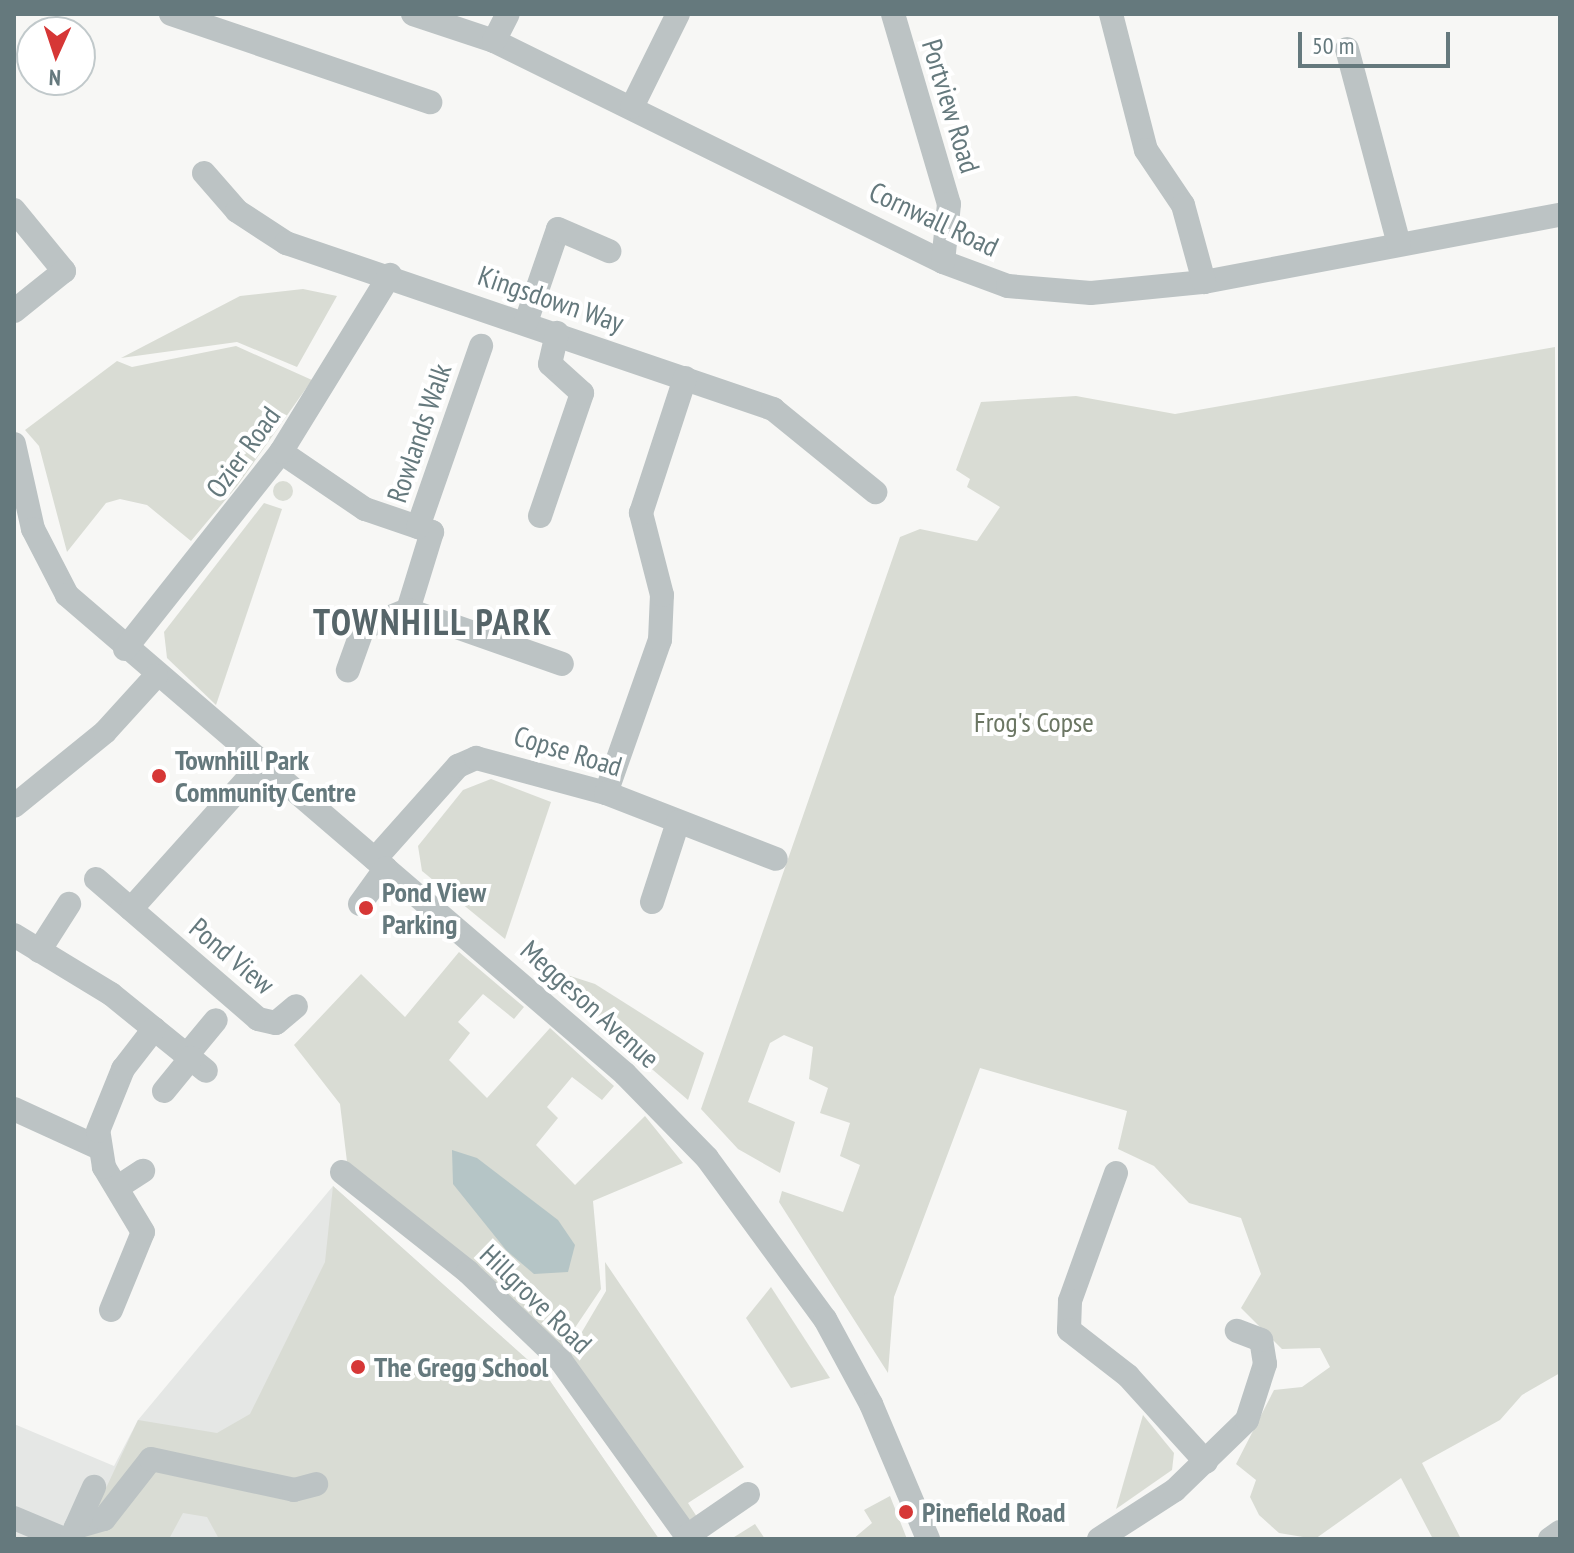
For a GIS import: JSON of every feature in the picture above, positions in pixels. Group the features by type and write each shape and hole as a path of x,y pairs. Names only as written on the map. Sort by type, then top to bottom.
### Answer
{"street":[{"path":"171,14 430,102"},
{"name":"Cornwall Road","path":"413,14 494,41 943,262 1008,286 1060,293 1204,282 1560,215"},
{"path":"494,41 508,14"},
{"path":"632,107 678,14"},
{"name":"Portview Road","path":"893,14 949,204 943,262"},
{"path":"1111,14 1146,150 1183,205 1204,282"},
{"path":"1347,49 1399,244"},
{"name":"Kingsdown Way","path":"204,173 237,211 286,243 390,275 773,409 875,492"},
{"path":"14,210 64,271 14,311"},
{"path":"526,322 558,229 609,251"},
{"name":"Ozier Road","path":"125,649 281,452 390,275"},
{"path":"540,516 582,393 550,364 557,333"},
{"name":"Rowlands Walk","path":"281,452 365,509 418,527 481,346"},
{"path":"606,793 660,640 662,595 641,513 685,378"},
{"name":"Meggeson Avenue","path":"14,444 49,566 67,595 156,676 625,1074 707,1158 825,1319 871,1404 928,1539"},
{"path":"408,610 432,532 418,527"},
{"path":"348,670 363,628 408,610 562,664"},
{"path":"14,806 105,732 156,676"},
{"name":"Copse Road","path":"360,904 381,864 458,766 476,758 606,793 776,859"},
{"path":"131,909 260,765"},
{"path":"652,902 678,822"},
{"name":"Pond View","path":"96,879 258,1019 276,1023 296,1006"},
{"path":"39,951 69,904"},
{"path":"14,935 154,1029 195,1061"},
{"path":"164,1091 195,1061 216,1020"},
{"path":"97,1147 109,1097 154,1029"},
{"path":"14,1109 97,1147 143,1232 111,1310"},
{"path":"118,1187 143,1171"},
{"name":"Hillgrove Road","path":"342,1172 468,1272 561,1361 688,1537 748,1494"},
{"path":"1116,1173 1070,1301 1069,1330 1128,1376 1206,1462"},
{"path":"1099,1539 1206,1462 1247,1420 1264,1375 1261,1340 1237,1331"},
{"path":"14,1518 71,1535 104,1519 151,1459 294,1490 316,1484"},
{"path":"71,1535 94,1487"},
{"path":"1550,1539 1560,1532"}],"shaded area":[{"path":"452,1150 477,1158 558,1220 575,1245 568,1272 534,1274 506,1250 453,1184"},
{"name":"The Gregg School","path":"333,1186 548,1378 659,1539 14,1539 14,1424 114,1466 138,1420"}],"green space":[{"path":"303,289 337,296 297,367 237,342 121,358 240,296"},
{"path":"236,346 312,380 237,486 191,541 147,505 120,499 106,503 67,552 39,446 25,430 117,361 132,367"},
{"name":"Frog's Copse","path":"1555,347 1560,1373 1522,1395 1500,1420 1422,1463 1461,1539 1433,1539 1401,1478 1315,1539 1279,1533 1259,1515 1250,1497 1256,1480 1236,1464 1274,1390 1302,1387 1330,1367 1320,1348 1282,1349 1241,1308 1261,1274 1241,1218 1189,1203 1154,1166 1118,1149 1127,1111 980,1068 894,1297 888,1373 779,1202 782,1191 843,1212 860,1165 840,1156 850,1123 820,1113 828,1088 809,1079 813,1047 784,1035 770,1043 748,1102 795,1122 780,1173 738,1149 701,1109 900,537 920,529 977,541 1000,507 967,487 970,479 956,470 981,402 1076,396 1175,414"},
{"path":"283,481 290,484 293,491 290,498 283,501 276,498 273,491 276,484"},
{"path":"264,503 282,509 216,705 167,658 164,632"},
{"path":"491,779 551,802 505,939 422,871 418,846 463,790"},
{"path":"459,952 524,1007 514,1019 483,994 458,1022 470,1033 449,1060 487,1098 550,1028 614,1086 602,1100 572,1077 547,1107 558,1118 536,1145 575,1185 645,1116 683,1163 593,1201 601,1289 560,1350 348,1170 340,1104 294,1045 361,974 405,1017"},
{"path":"527,962 595,984 704,1053 688,1100"},
{"name":"The Gregg School","path":"333,1186 548,1378 659,1539 219,1539 207,1517 183,1513 169,1539 82,1539 138,1420 217,1433 250,1414 325,1262"},
{"path":"605,1262 744,1467 688,1503 697,1517 688,1520 566,1359 606,1291"},
{"path":"771,1287 830,1378 791,1388 746,1318"},
{"path":"1143,1415 1174,1453 1172,1470 1116,1509"},
{"path":"890,1496 907,1539 853,1539 872,1523 864,1510"},
{"path":"755,1524 765,1539 731,1539"}],"place":[{"name":"Townhill Park Community Centre","path":"159,776"},
{"name":"Pond View Parking","path":"366,908"},
{"name":"The Gregg School","path":"358,1367"},
{"name":"Pinefield Road","path":"906,1512"}],"district":[{"name":"TOWNHILL PARK","path":"433,622"}]}
